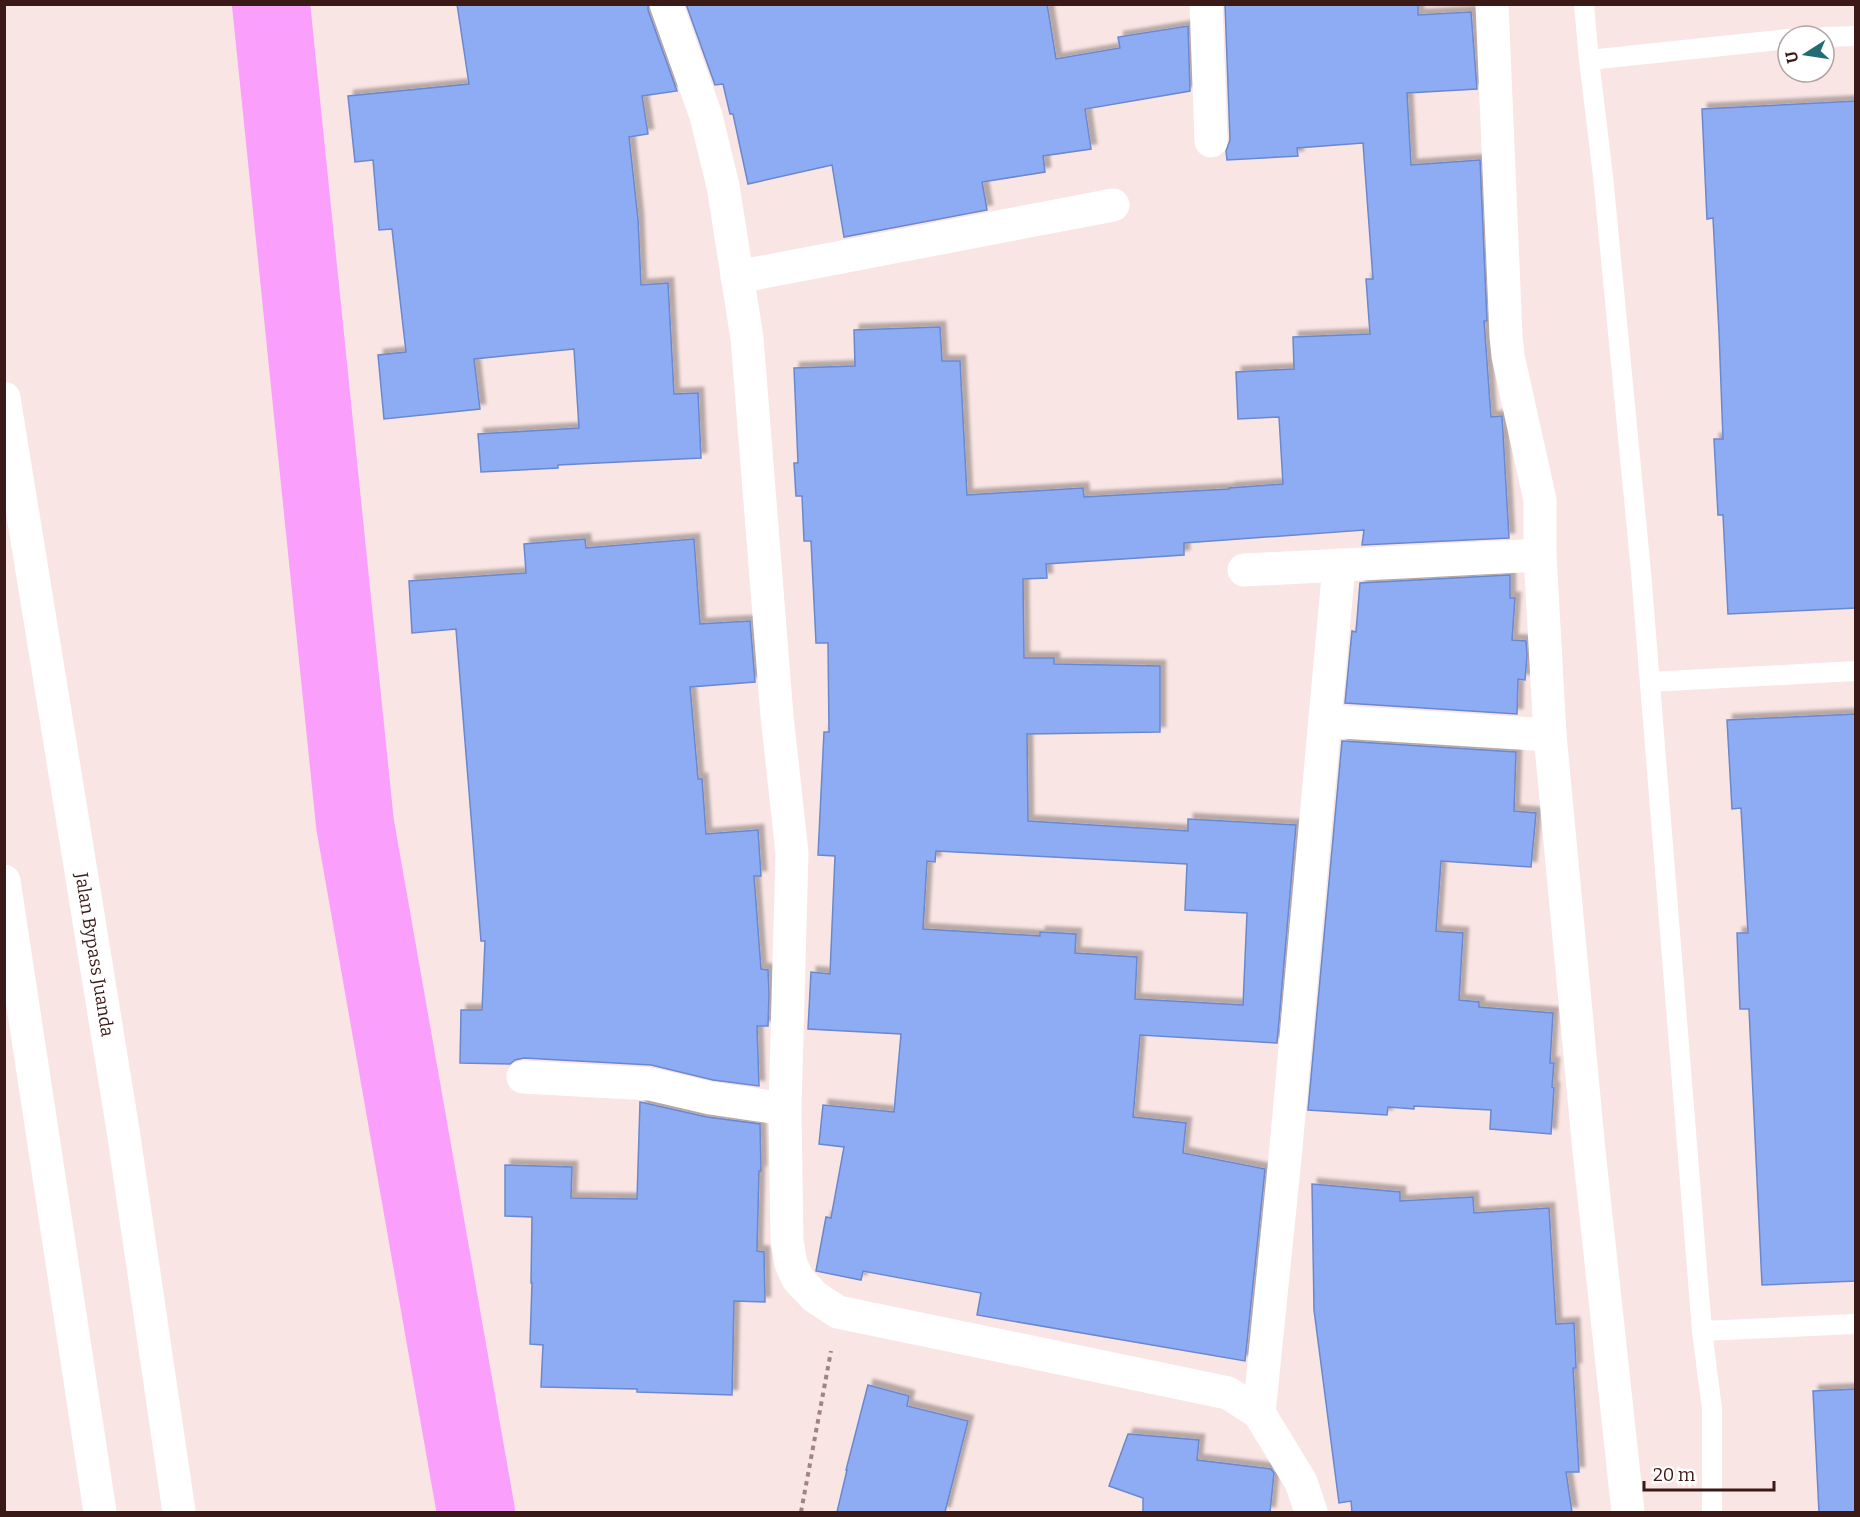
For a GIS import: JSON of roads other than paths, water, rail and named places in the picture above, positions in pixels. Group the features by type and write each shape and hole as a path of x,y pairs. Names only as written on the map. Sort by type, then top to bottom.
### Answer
{"street":[{"path":"666,4 706,116 723,186 747,338 777,716 792,853 785,1109 787,1241 791,1264 798,1279 815,1297 838,1312 1228,1393 1259,1413 1300,1482 1311,1512"},
{"path":"1206,4 1211,141"},
{"path":"1492,4 1506,336 1508,356 1540,500 1540,555 1550,735 1588,1152 1628,1512"},
{"path":"737,277 1113,205"},
{"name":"Jalan Bypass Juanda","path":"4,398 123,1130 179,1512"},
{"path":"1244,570 1540,555"},
{"path":"1259,1413 1339,565"},
{"path":"1325,722 1550,735"},
{"path":"4,881 100,1512"},
{"path":"523,1077 650,1083 710,1098 785,1109"}],"lane":[{"path":"1584,4 1603,176 1650,682 1702,1331 1712,1409 1712,1512"},
{"path":"1836,37 1856,36"},
{"path":"1589,60 1776,40"},
{"path":"1650,682 1856,671"},
{"path":"1702,1331 1856,1324"}],"waterway":[{"path":"271,4 355,824 476,1512"}]}
